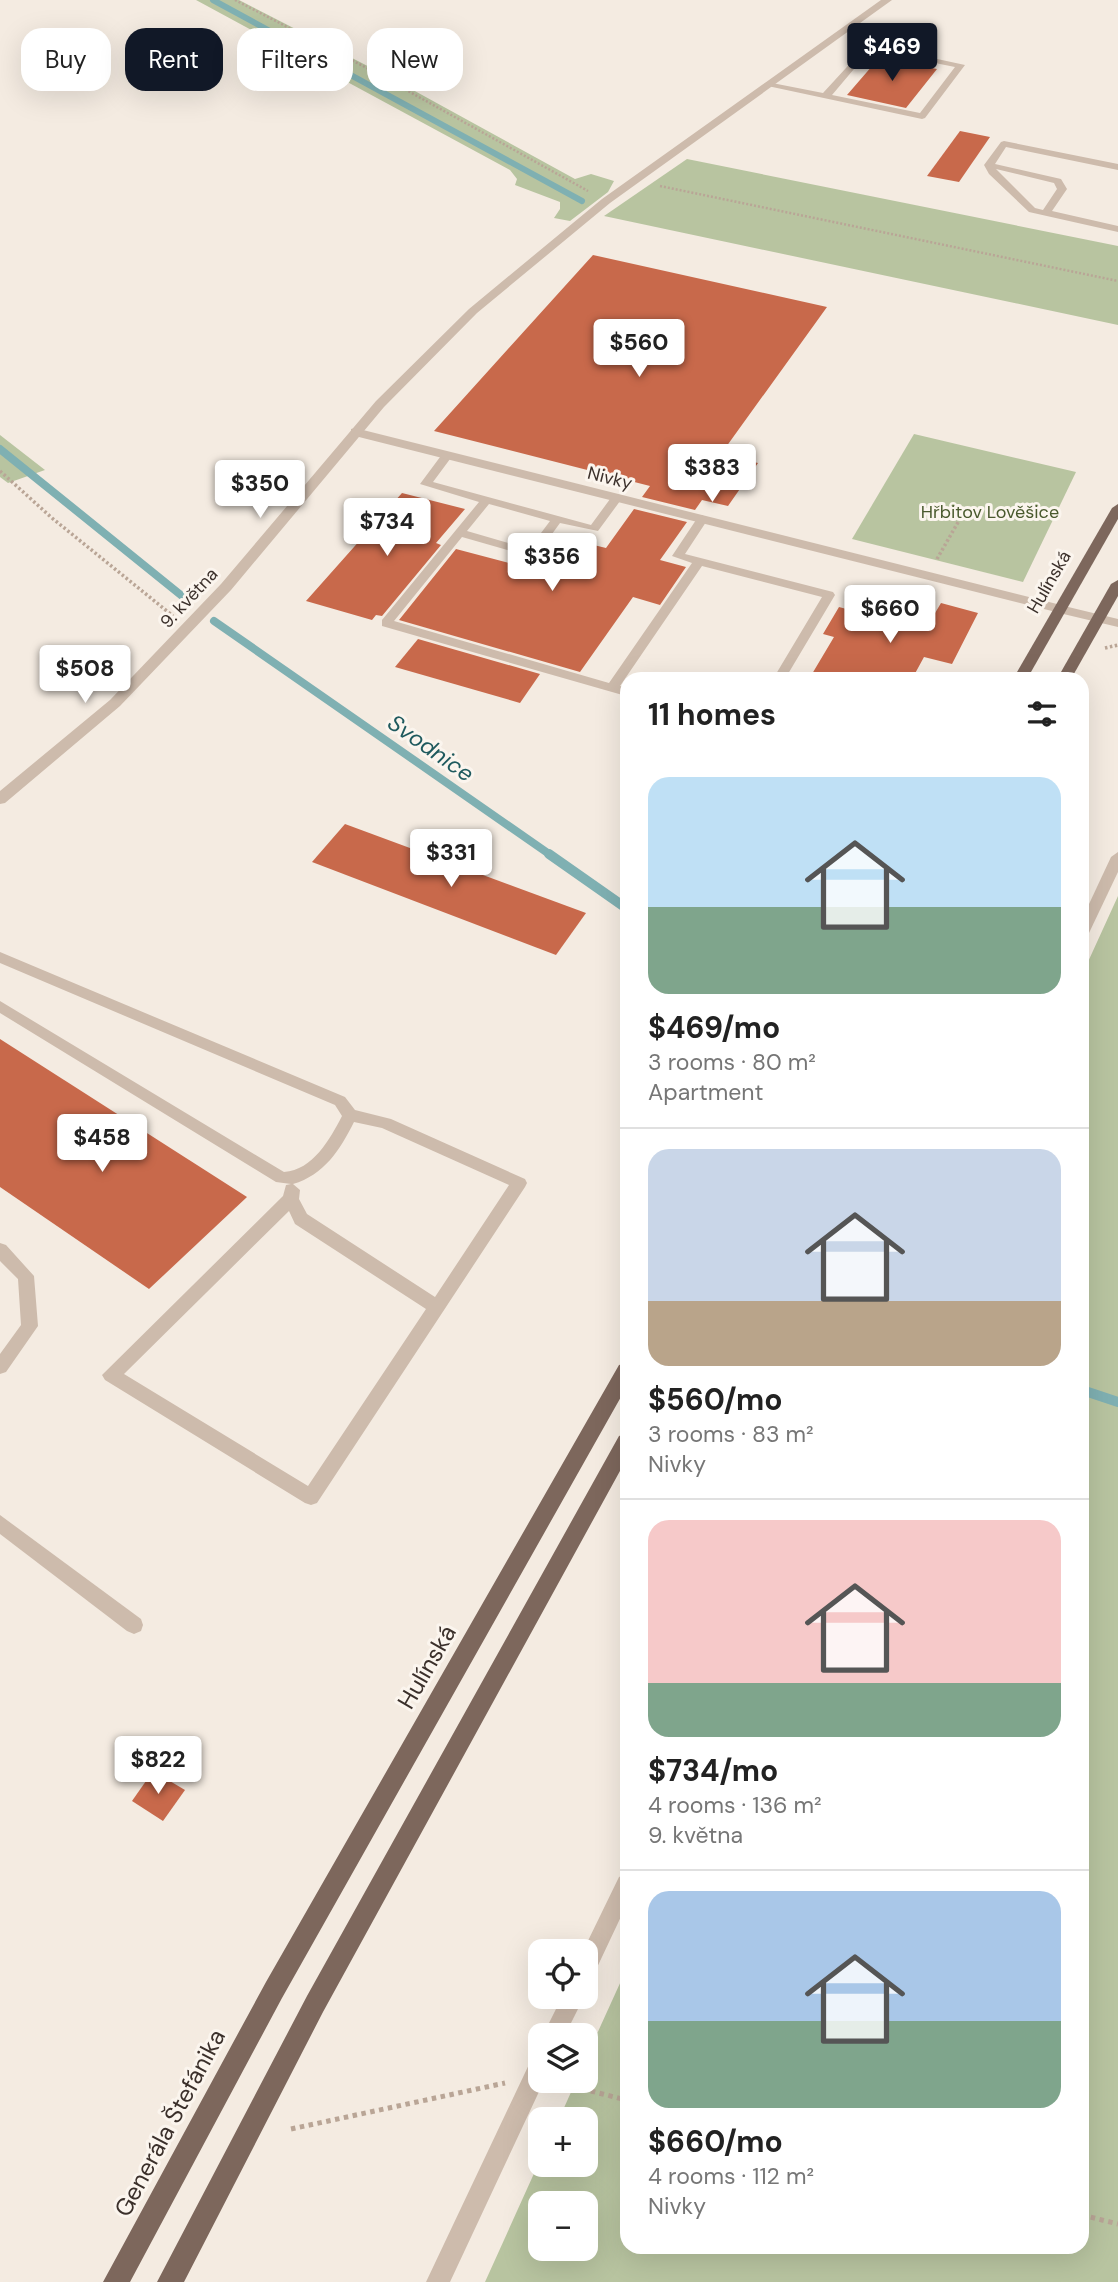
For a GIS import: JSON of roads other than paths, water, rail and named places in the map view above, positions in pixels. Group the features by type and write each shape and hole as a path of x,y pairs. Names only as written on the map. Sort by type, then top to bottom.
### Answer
{"main road":[{"name":"Hulínská","path":"1024,672 1118,508"},
{"path":"1068,672 1118,584"},
{"name":"Hulínská","path":"274,1990 620,1382"},
{"path":"170,2282 315,2004 620,1453"},
{"name":"Generála Štefánika","path":"116,2282 274,1990"}],"street":[{"name":"9. května","path":"0,799 115,703 226,587 355,432 453,329 606,201 887,0"},
{"name":"Nivky","path":"355,432 1118,623"}],"lane":[{"path":"767,85 825,97 922,116 961,65 868,47 825,97"},
{"path":"989,165 1004,145 1118,167"},
{"path":"989,165 992,172 1032,210 1118,229"},
{"path":"989,165 1058,181 1062,189 1046,213"},
{"path":"447,455 426,484 594,529 617,497"},
{"path":"486,500 386,623 620,690"},
{"path":"460,533 532,553 557,519"},
{"path":"702,519 678,556 829,595 783,672"},
{"path":"623,672 699,561"},
{"path":"612,688 620,676"},
{"path":"1089,918 1118,857"},
{"path":"0,957 341,1101 350,1115 385,1122 519,1183 312,1497 111,1375 290,1199 293,1180"},
{"path":"0,1006 282,1178 293,1180 306,1176 338,1139 350,1115"},
{"path":"290,1199 301,1219 437,1307"},
{"path":"0,1250 26,1276 30,1326 0,1367"},
{"path":"0,1523 134,1625"},
{"path":"598,1944 620,1897"},
{"path":"438,2282 532,2093"}],"waterway":[{"path":"213,0 582,201"},
{"name":"Svodnice","path":"0,449 187,600"},
{"name":"Svodnice","path":"214,621 552,856"},
{"name":"Svodnice","path":"549,854 620,904"},
{"name":"Svodnice","path":"1089,1392 1118,1402"}],"park label":[{"name":"Hřbitov Lověšice","path":"990,512"}]}
